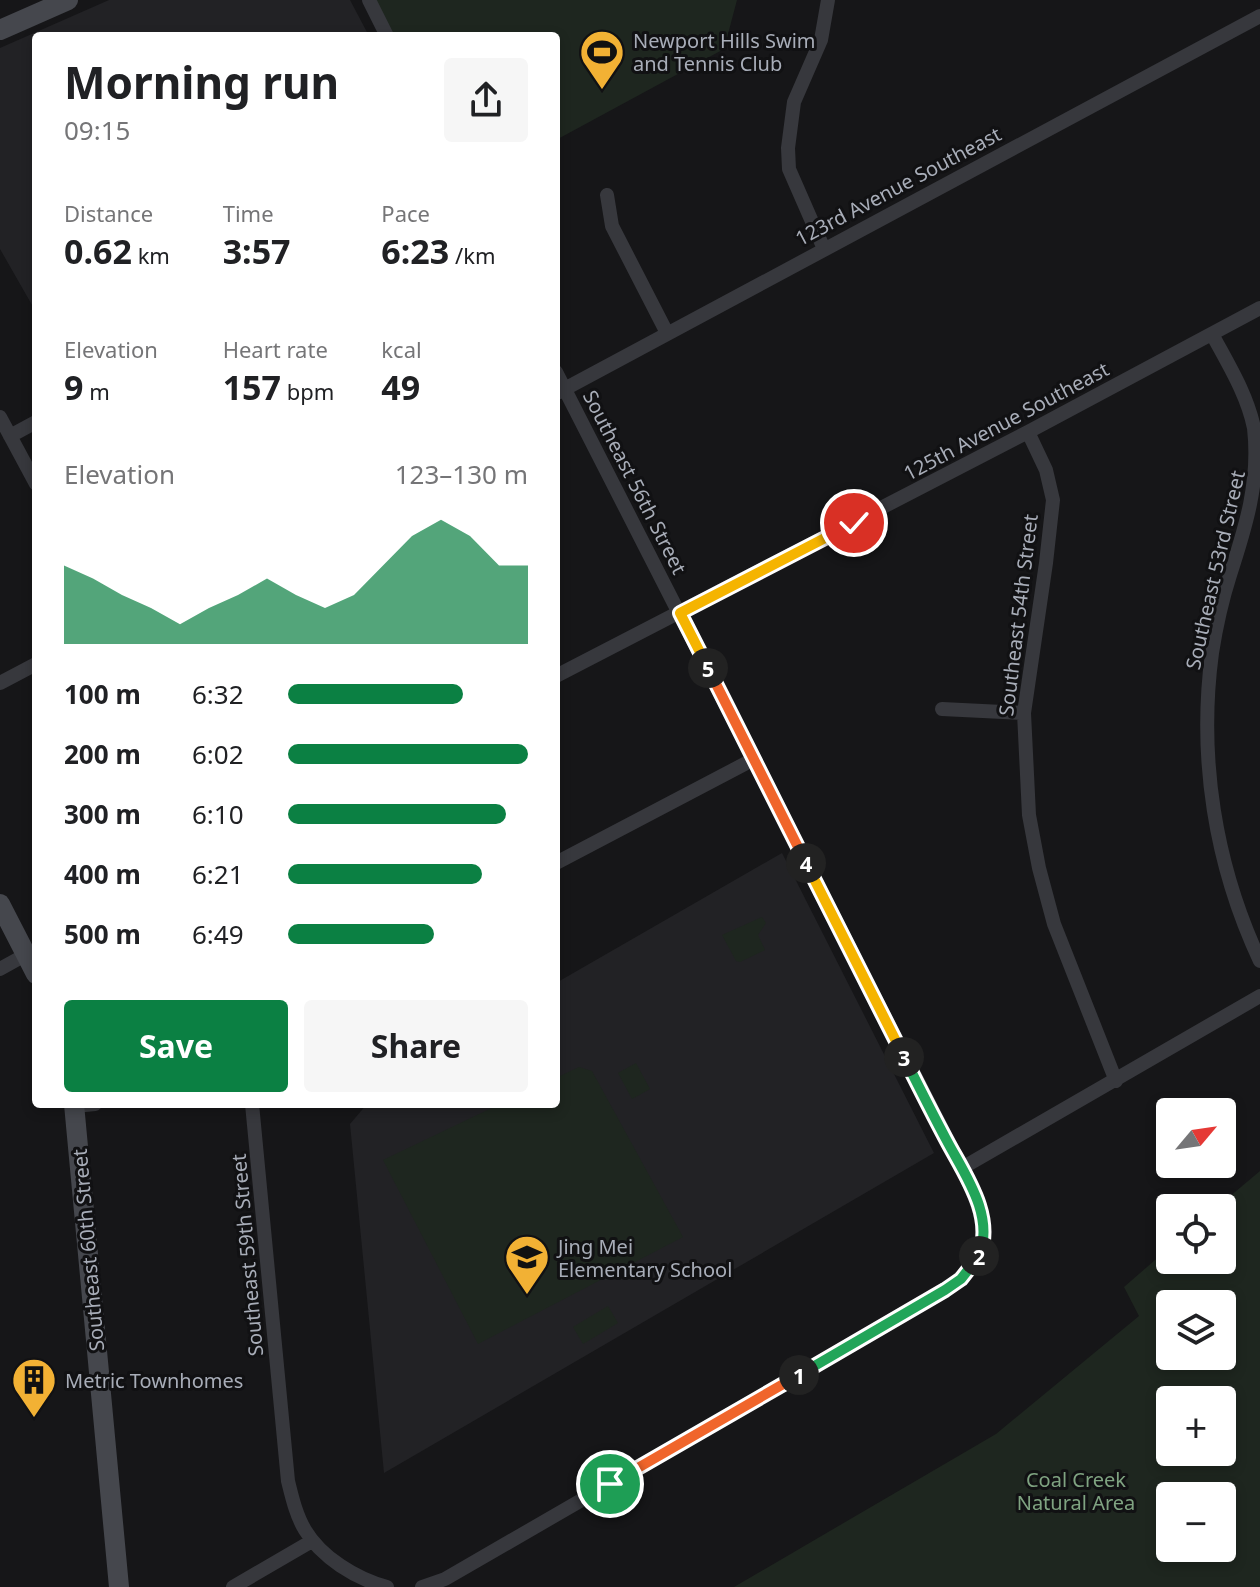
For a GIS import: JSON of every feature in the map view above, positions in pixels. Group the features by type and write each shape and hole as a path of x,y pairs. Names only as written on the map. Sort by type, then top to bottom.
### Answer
{"street":[{"path":"0,30 68,0"},
{"path":"369,0 385,32"},
{"path":"824,249 789,169 788,148 794,102 821,40 828,0"},
{"name":"123rd Avenue Southeast","path":"560,391 1260,16"},
{"path":"607,195 612,226 667,333"},
{"name":"125th Avenue Southeast","path":"560,674 1260,308"},
{"name":"Southeast 53rd Street","path":"1212,334 1246,400 1258,446 1259,470 1255,497 1229,579 1212,651 1206,739 1220,845 1232,894 1260,961"},
{"name":"Southeast 56th Street","path":"422,1587 445,1579 945,1290 961,1279 979,1256 984,1244 982,1215 962,1168 680,613 560,391"},
{"path":"0,417 32,477"},
{"path":"10,436 32,424"},
{"name":"Southeast 54th Street","path":"1028,432 1046,470 1053,500 1024,713 1029,815 1039,868 1065,954 1116,1081"},
{"path":"0,683 32,666"},
{"path":"942,709 1024,713"},
{"path":"560,861 754,759"},
{"path":"0,904 32,965"},
{"path":"0,969 27,954"},
{"path":"962,1168 1260,996"},
{"name":"Southeast 60th Street","path":"81,1108 119,1587"},
{"name":"Southeast 59th Street","path":"252,1108 288,1481 303,1527 312,1541"},
{"path":"233,1587 312,1541 353,1573 370,1583 387,1587"}],"shaded area":[{"path":"109,0 350,0 367,32 36,32"},
{"path":"32,34 32,305 0,249 0,48"},
{"name":"Jing Mei Elementary School","path":"782,853 934,1153 384,1473 350,1124 364,1108 560,1108 560,981"}],"green space":[{"name":"Newport Hills Swim and Tennis Club","path":"375,0 737,0 724,49 560,138 560,32 392,32"},
{"path":"762,917 766,923 758,935 765,950 736,961 722,935"},
{"path":"636,1063 650,1089 632,1099 618,1073"},
{"path":"579,1067 592,1071 683,1237 478,1344 383,1160 492,1108 560,1108 560,1076"},
{"name":"Coal Creek Natural Area","path":"1260,1171 1260,1587 734,1587 996,1434 1139,1316 1124,1287 1156,1259 1156,1274 1236,1274 1236,1194 1233,1194"},
{"path":"608,1306 618,1323 583,1344 573,1327"}],"place":[{"name":"Newport Hills Swim and Tennis Club","path":"602,91"},
{"name":"Jing Mei Elementary School","path":"527,1296"},
{"name":"Metric Townhomes","path":"34,1419"}],"route":[{"path":"610,1484 945,1290 970,1270 984,1244 982,1215 962,1168 680,613 854,523"}]}
